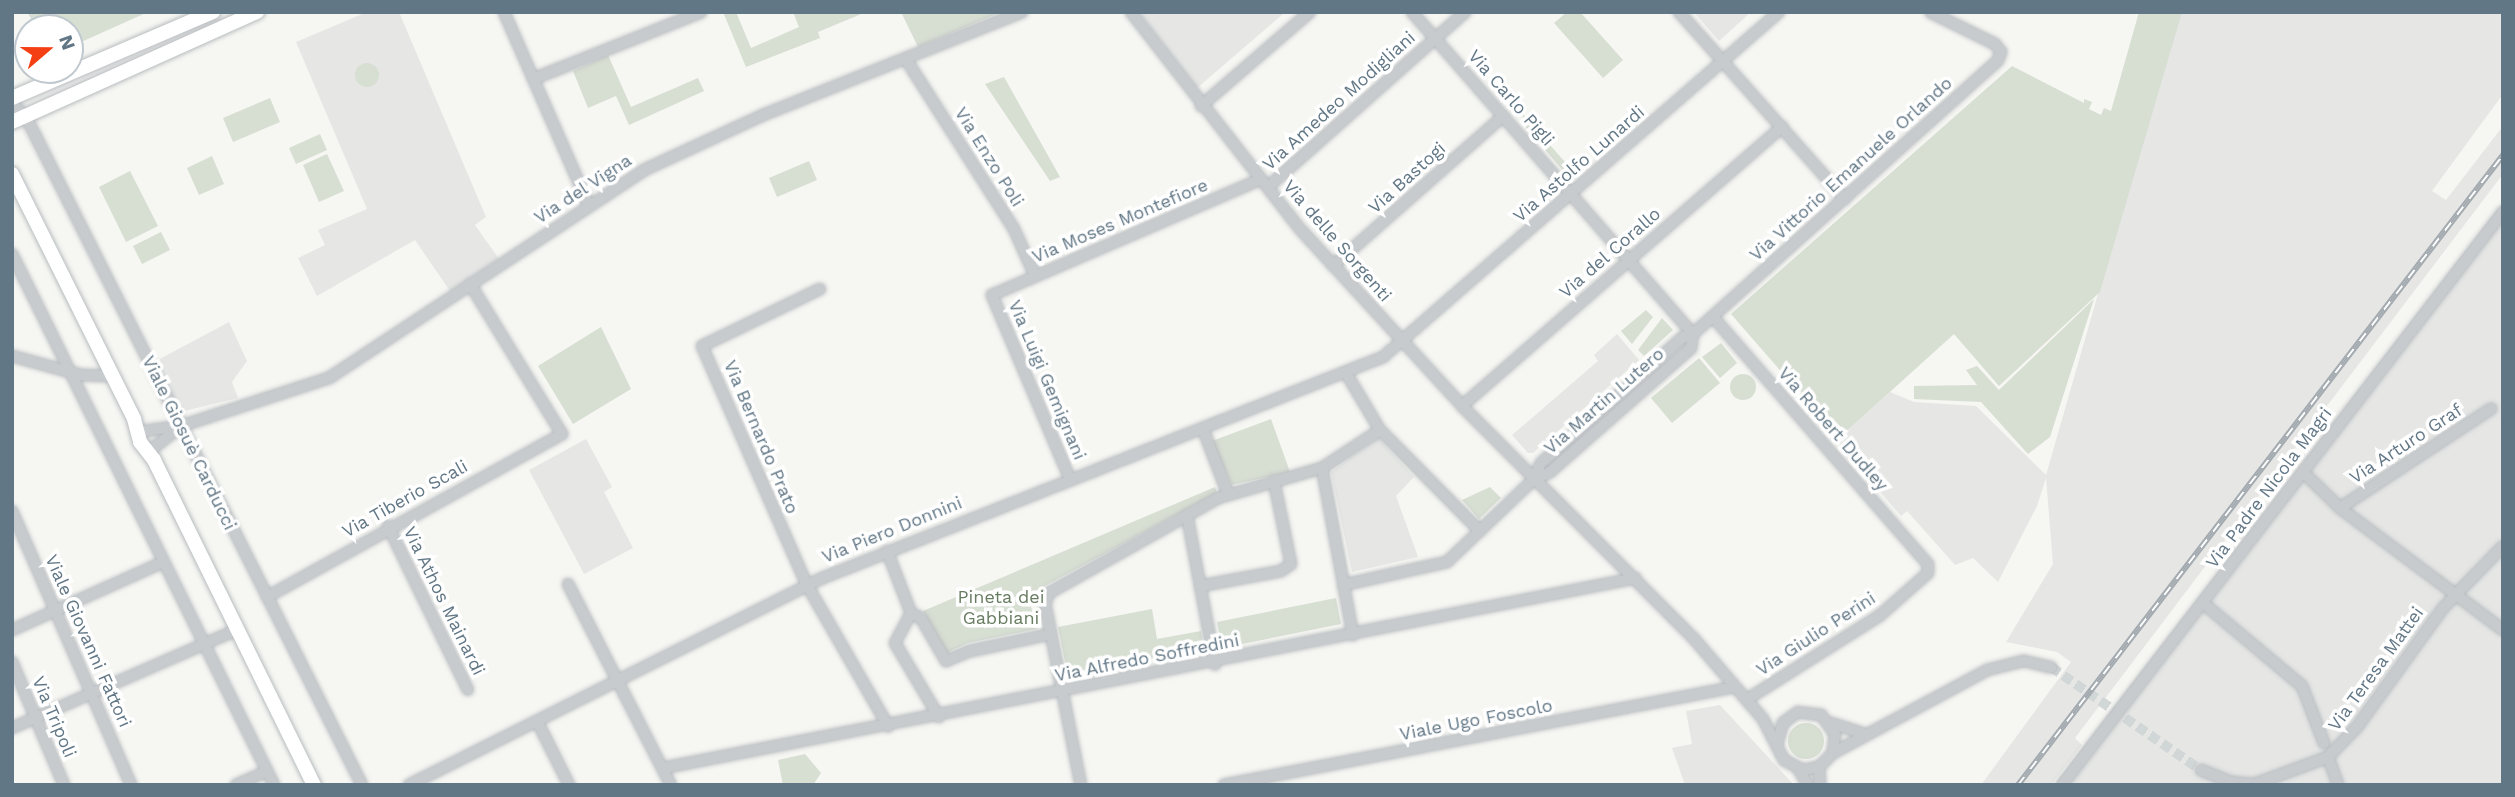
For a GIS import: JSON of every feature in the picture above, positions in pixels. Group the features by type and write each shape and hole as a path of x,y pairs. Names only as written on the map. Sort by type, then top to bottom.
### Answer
{"main road":[{"path":"12,98 213,12"},
{"path":"19,119 257,12"},
{"path":"12,174 139,425 140,442 153,454 315,784"}],"street":[{"path":"504,12 589,206"},
{"path":"533,79 701,12"},
{"name":"Via del Vigna","path":"181,426 329,378 644,170 727,131 907,61 1022,12"},
{"name":"Via delle Sorgenti","path":"1131,12 1201,106 1333,266 1533,480 1636,579 1763,719 1784,760 1798,768 1808,785"},
{"path":"1201,106 1310,12"},
{"name":"Via Carlo Pigli","path":"1412,12 1693,334"},
{"name":"Via Amedeo Modigliani","path":"1265,183 1465,12"},
{"path":"1679,12 1724,59 1845,199"},
{"name":"Via Astolfo Lunardi","path":"1403,343 1570,193 1779,12"},
{"name":"Via Vittorio Emanuele Orlando","path":"1713,317 1998,61 2001,52 1995,44 1930,12"},
{"name":"Via Enzo Poli","path":"907,61 1014,229 1035,276"},
{"name":"Viale Giosuè Carducci","path":"12,104 181,426 362,785"},
{"name":"Via Bastogi","path":"1333,266 1503,116"},
{"name":"Via del Corallo","path":"1462,406 1782,127"},
{"name":"Via Moses Montefiore","path":"992,295 1265,183"},
{"name":"Via Padre Nicola Magri","path":"2062,785 2503,212"},
{"path":"12,254 274,785"},
{"name":"Via Tiberio Scali","path":"267,597 388,526 562,434 470,284"},
{"name":"Via Bernardo Prato","path":"807,585 702,346 820,289"},
{"name":"Via Luigi Gemignani","path":"992,295 1070,480"},
{"name":"Via Martin Lutero","path":"1533,480 1550,472 1691,348 1693,334 1713,317"},
{"name":"Via Robert Dudley","path":"1713,317 1928,564"},
{"name":"Via Piero Donnini","path":"409,785 807,585 887,551 1346,373 1403,343"},
{"path":"12,356 70,371 112,376"},
{"path":"1346,373 1380,430 1480,531"},
{"name":"Via Arturo Graf","path":"2340,508 2491,409"},
{"path":"139,425 181,426"},
{"path":"153,454 181,426"},
{"path":"1203,429 1228,494"},
{"path":"1081,785 1051,635 1046,595 1228,494 1322,468 1380,430"},
{"path":"1322,468 1353,635"},
{"path":"2303,472 2340,508 2503,630"},
{"path":"1343,585 1447,562 1533,480"},
{"path":"1200,586 1281,571 1291,564 1274,481"},
{"name":"Viale Giovanni Fattori","path":"12,511 16,532 56,610 131,785"},
{"path":"1187,515 1215,664"},
{"name":"Via Athos Mainardi","path":"388,526 468,690"},
{"name":"Via Teresa Mattei","path":"2201,771 2230,782 2255,784 2328,757 2349,737 2443,608 2503,546"},
{"path":"887,551 912,613 921,618 946,661 970,650 1051,635"},
{"path":"12,630 163,562"},
{"name":"Via Giulio Perini","path":"1746,700 1879,616 1928,573 1928,564"},
{"name":"Via Alfredo Soffredini","path":"663,768 1215,664 1636,579"},
{"path":"568,584 671,785"},
{"path":"807,585 888,726"},
{"path":"2203,603 2302,686 2323,743"},
{"path":"912,613 895,643 939,717"},
{"path":"12,728 239,629"},
{"path":"1798,768 1819,767 1833,753 1864,734 1993,667 2024,661 2051,667"},
{"name":"Via Tripoli","path":"12,662 64,785"},
{"name":"Viale Ugo Foscolo","path":"1224,785 1734,687"},
{"path":"1763,719 1786,719 1805,711 1864,734"},
{"path":"1777,744 1786,719"},
{"path":"537,721 569,785"},
{"path":"1828,721 1835,734 1833,753"},
{"path":"2328,757 2338,785"},
{"path":"1819,767 1820,785"},
{"path":"236,785 267,771"}],"shaded area":[{"path":"367,12 399,12 486,217 475,225 499,259 450,291 415,240 317,296 298,258 325,245 318,230 367,209 296,42"},
{"path":"1139,12 1282,12 1283,14 1197,88"},
{"path":"1694,12 1751,12 1719,41"},
{"path":"2179,12 2503,12 2503,94 2432,191 2446,200 2503,126 2503,174 2075,738 2082,745 2051,785 1981,785 2071,662 2057,652 2006,642 2053,564 2046,478 2037,506 1998,582 1973,558 1955,565 1907,511 1901,516 1836,441 1890,392 1914,402 1976,406 2046,475"},
{"path":"2503,202 2503,785 2054,785 2106,716"},
{"path":"229,322 247,361 232,382 238,398 180,412 156,361"},
{"path":"1617,334 1639,360 1533,453 1528,453 1512,435 1598,361 1594,355"},
{"path":"1378,438 1414,477 1396,496 1418,557 1352,572 1331,472"},
{"path":"586,439 612,487 604,492 633,548 584,574 529,470"},
{"path":"1720,705 1794,785 1685,785 1672,748 1692,744 1686,711"}],"green space":[{"path":"27,12 148,12 84,41 84,14"},
{"path":"723,12 736,12 751,48 799,27 793,12 866,12 818,32 820,38 746,67"},
{"path":"901,12 1001,12 918,47"},
{"path":"1567,12 1580,12 1623,60 1603,78 1554,23"},
{"path":"2139,12 2182,12 2100,292 1999,386 1954,334 1839,438 1731,314 2012,66 2084,103 2084,99 2092,102 2089,109 2101,115 2104,108 2111,111"},
{"path":"608,55 631,107 698,78 704,91 629,125 616,96 588,108 573,71"},
{"path":"367,63 378,70 379,75 372,86 367,87 356,80 355,75 362,64"},
{"path":"1004,77 1060,177 1050,181 985,84"},
{"path":"270,98 280,122 233,142 223,118"},
{"path":"1523,114 1571,169 1566,174 1522,123"},
{"path":"320,134 327,150 296,164 289,148"},
{"path":"327,154 344,191 319,202 303,165"},
{"path":"212,156 224,184 199,195 187,168"},
{"path":"809,161 817,180 777,197 769,178"},
{"path":"130,171 158,226 126,242 99,187"},
{"path":"161,232 170,250 142,264 133,246"},
{"path":"2094,299 2050,437 2028,454 1981,402 1914,399 1914,386 1977,385 1966,370 1977,366 1999,390"},
{"path":"1646,310 1653,317 1632,344 1621,331"},
{"path":"1662,318 1673,330 1644,356 1638,350"},
{"path":"601,327 631,389 573,424 538,366"},
{"path":"1721,343 1737,363 1720,378 1702,357"},
{"path":"1699,358 1720,383 1672,423 1651,398"},
{"path":"1743,374 1752,378 1756,387 1752,396 1743,400 1734,396 1730,387 1734,378"},
{"path":"1271,419 1290,472 1231,485 1212,441"},
{"name":"Pineta dei Gabbiani","path":"1215,487 1217,493 1028,595 1037,629 968,643 946,653 923,611"},
{"path":"1490,487 1501,498 1479,519 1462,500"},
{"path":"1336,598 1341,624 1222,648 1217,622"},
{"path":"1152,609 1157,639 1201,631 1204,651 1068,676 1058,627"},
{"path":"1806,723 1819,728 1824,741 1819,754 1806,759 1793,754 1788,741 1793,728"},
{"path":"805,754 821,773 813,785 783,785 778,760"}],"tunnel":[{"path":"2051,667 2201,770"}],"railway":[{"path":"2018,785 2503,155"}]}
